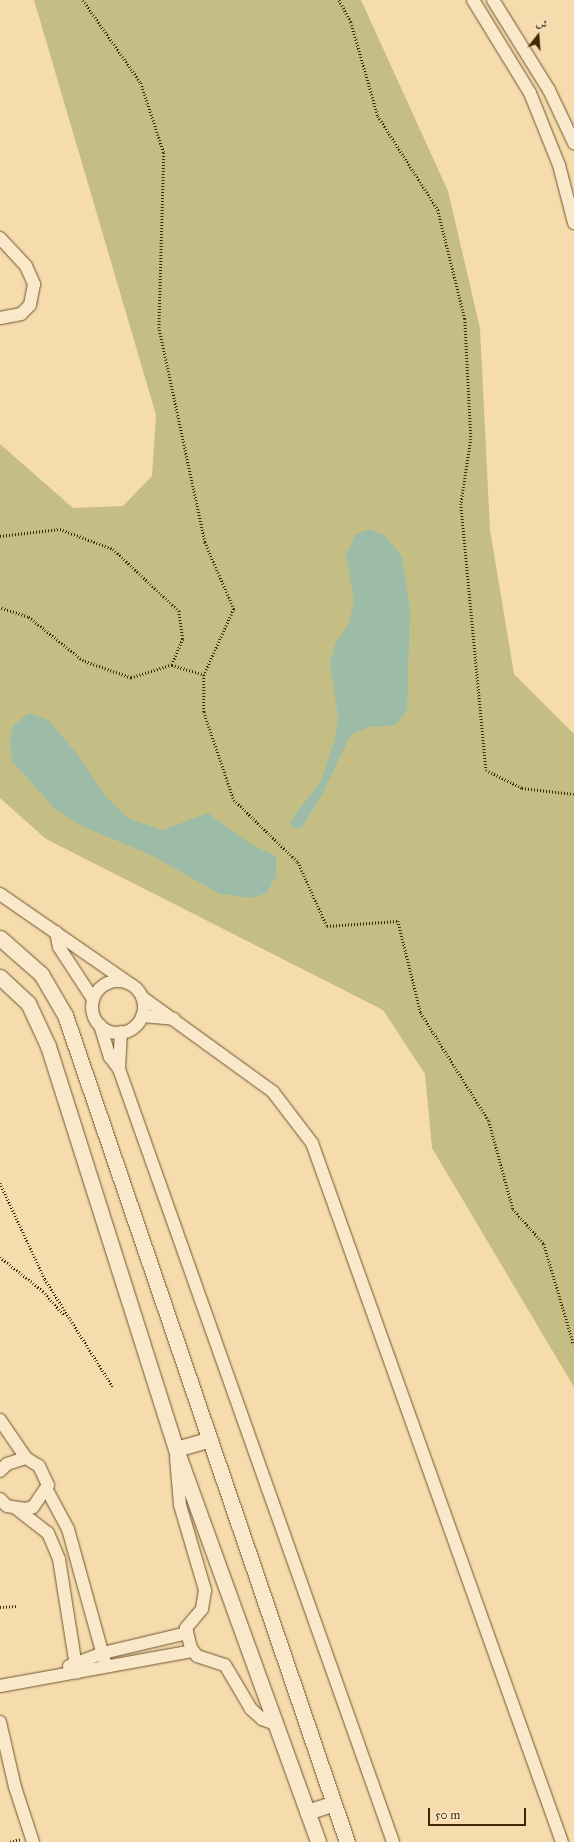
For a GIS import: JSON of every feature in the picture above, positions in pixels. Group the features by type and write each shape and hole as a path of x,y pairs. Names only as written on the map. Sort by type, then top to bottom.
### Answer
{"street":[{"path":"473,0 530,93 559,165 574,223"},
{"path":"493,0 530,55 574,140"},
{"path":"0,238 26,266 34,284 30,305 21,314 0,318"},
{"path":"0,894 132,985 142,997 273,1092 312,1143 562,1842"},
{"path":"56,932 72,968 93,999 94,1016 100,1025 110,1057 119,1069 392,1842"},
{"path":"0,938 40,974 65,1015 347,1842"},
{"path":"0,977 28,1003 48,1046 176,1449 318,1842"},
{"path":"93,999 109,982 132,985"},
{"path":"100,1025 121,1032 136,1026 142,1016 142,997"},
{"path":"142,1016 174,1019"},
{"path":"119,1069 121,1032"},
{"path":"0,1420 26,1458 45,1475 47,1490 68,1529 104,1653 106,1666"},
{"path":"176,1449 210,1439"},
{"path":"176,1449 180,1505 205,1590 202,1609 187,1626 187,1633 192,1651"},
{"path":"0,1468 26,1458"},
{"path":"16,1509 32,1506 47,1490"},
{"path":"0,1499 48,1533 59,1558 77,1673"},
{"path":"62,1672 74,1661 187,1633"},
{"path":"0,1686 62,1672 77,1673 106,1666 192,1651 225,1665 251,1709 262,1719 276,1724"},
{"path":"0,1722 15,1787 33,1842"},
{"path":"307,1812 334,1803"}],"path":[{"path":"82,0 141,83 164,153 159,327 205,542 234,609 204,675 204,712 234,800 298,862 327,926 398,921 422,1013 489,1121 513,1209 544,1244 574,1344"},
{"path":"339,0 351,22 378,116 438,210 465,319 471,439 461,504 486,770 522,788 574,794"},
{"path":"0,536 60,529 113,549 179,611 183,639 172,665"},
{"path":"0,608 28,617 83,660 130,678 172,665 204,675"},
{"path":"0,1183 67,1318 113,1388"},
{"path":"0,1257 43,1292 67,1318"},
{"path":"0,1607 17,1606"}],"shaded area":[{"path":"34,0 361,0 448,191 480,328 490,530 514,674 574,734 574,1387 432,1148 425,1074 383,1010 46,839 0,798 0,444 73,508 123,506 152,476 156,415"},
{"path":"368,529 385,535 402,557 410,610 407,711 395,725 370,727 351,734 321,797 302,827 295,829 290,825 291,820 321,781 335,739 338,718 330,662 335,644 348,625 354,602 346,555 355,535"},
{"path":"29,713 47,719 75,751 106,797 128,818 162,830 208,813 252,845 276,856 276,876 267,893 252,898 220,894 151,855 84,827 55,809 12,761 10,737 14,725"}]}
